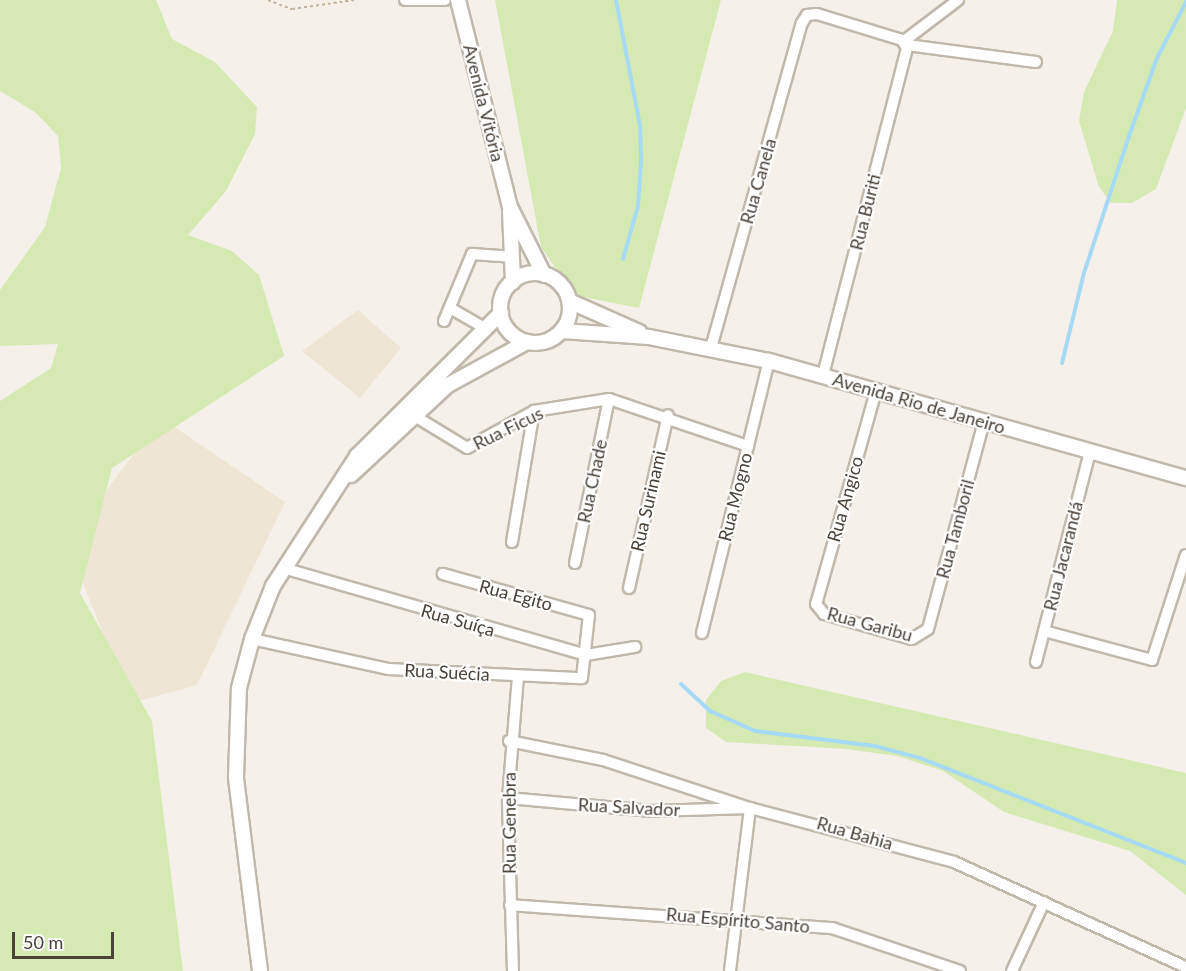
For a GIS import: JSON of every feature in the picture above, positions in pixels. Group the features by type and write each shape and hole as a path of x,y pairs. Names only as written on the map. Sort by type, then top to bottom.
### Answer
{"street":[{"path":"405,0 445,0"},
{"name":"Avenida Vitória","path":"458,0 510,207 544,275"},
{"path":"906,45 958,0"},
{"name":"Rua Canela","path":"711,348 807,15 906,45"},
{"path":"906,45 1036,62"},
{"name":"Rua Buriti","path":"823,376 906,45"},
{"name":"Avenida Vitória","path":"510,207 513,282"},
{"path":"444,321 472,254 511,257"},
{"path":"338,487 413,415 478,365 527,342 546,342 562,331 569,301 560,284 544,275 513,282 503,296 501,313 509,332 527,342"},
{"name":"Avenida Rio de Janeiro","path":"569,301 649,337"},
{"path":"450,308 484,328"},
{"path":"260,971 236,777 239,688 252,639 283,568 376,433 501,313"},
{"name":"Avenida Rio de Janeiro","path":"562,331 649,337 711,348 823,376 1186,478"},
{"name":"Rua Mogno","path":"702,633 769,362"},
{"name":"Rua Angico","path":"817,608 876,391"},
{"name":"Rua Ficus","path":"413,415 467,448 534,411 609,399 668,415 748,446"},
{"name":"Rua Chade","path":"575,563 609,399"},
{"path":"512,542 534,411"},
{"name":"Rua Surinami","path":"629,588 668,415"},
{"name":"Rua Tamboril","path":"924,636 984,421"},
{"name":"Rua Jacarandá","path":"1036,662 1090,451"},
{"path":"1044,631 1148,660 1155,657 1186,555"},
{"name":"Rua Suíça","path":"283,568 586,655 635,647"},
{"name":"Rua Egito","path":"443,574 589,615"},
{"name":"Rua Garibu","path":"817,608 912,639 924,636"},
{"name":"Rua Suécia","path":"252,639 388,669 518,676 558,672 582,678 589,615"},
{"name":"Rua Genebra","path":"513,971 508,798 509,741 518,676"},
{"name":"Rua Bahia","path":"509,741 603,760 750,808 954,862 1186,967"},
{"name":"Rua Salvador","path":"508,798 651,810 750,808"},
{"path":"730,971 750,808"},
{"path":"1012,971 1044,902"},
{"name":"Rua Espírito Santo","path":"510,905 737,918 832,928 960,971"}],"path":[{"path":"268,0 292,9 354,0"}],"shaded area":[{"path":"358,310 401,348 360,398 302,351"},
{"path":"161,418 285,502 197,685 131,703 78,571 108,488"}],"green space":[{"path":"0,0 156,0 172,39 215,62 257,107 255,134 226,191 188,235 232,251 259,275 284,356 112,468 80,593 152,721 183,971 0,971 0,401 51,368 58,344 0,346 0,290 45,227 61,168 58,136 35,112 0,91"},
{"path":"495,0 721,0 639,308 574,295 541,247"},
{"path":"1117,0 1186,0 1186,108 1156,189 1132,203 1111,203 1099,187 1079,121 1084,92 1113,31"},
{"path":"745,672 1186,773 1186,895 1130,851 1004,812 943,771 897,756 846,749 726,742 706,728 706,700 721,681"}],"waterway":[{"path":"616,0 640,126 641,162 638,206 623,259"},
{"path":"1062,363 1084,273 1128,139 1157,58 1186,2"},
{"path":"681,684 710,711 755,731 875,746 920,758 1186,863"}]}
